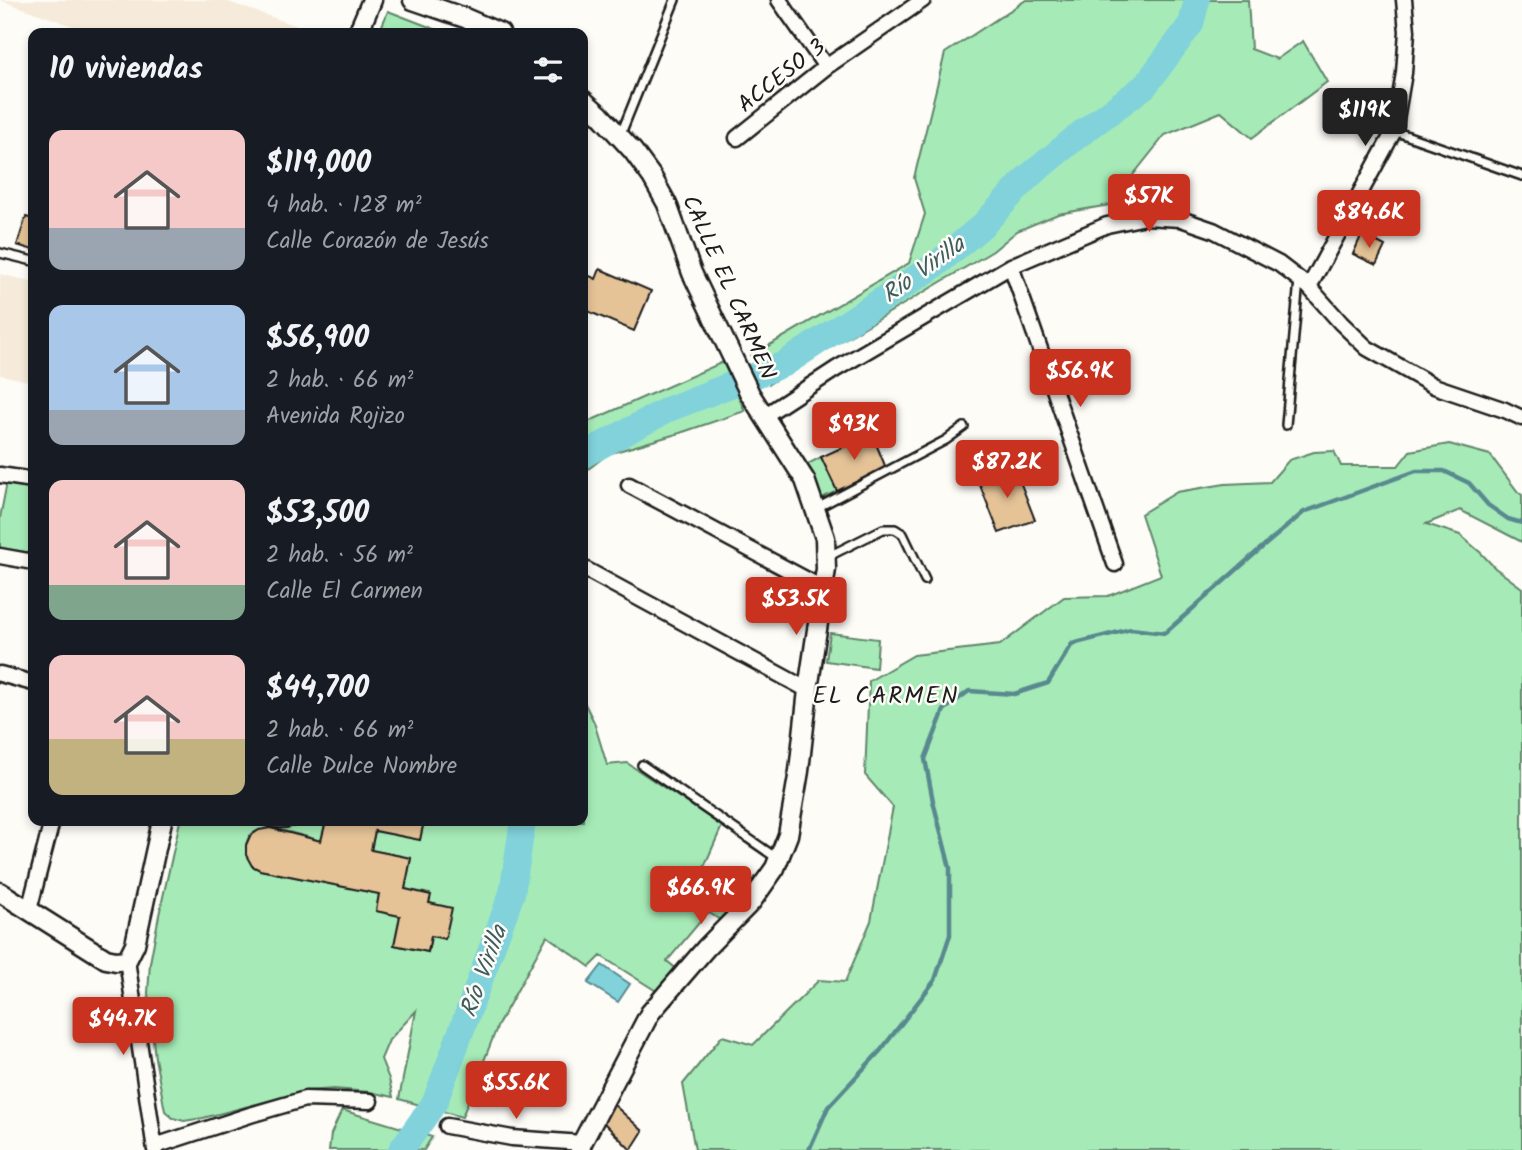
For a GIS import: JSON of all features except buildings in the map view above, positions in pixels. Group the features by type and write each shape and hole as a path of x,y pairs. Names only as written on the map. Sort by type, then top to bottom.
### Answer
{"street":[{"path":"360,28 372,0"},
{"path":"412,0 488,28"},
{"path":"779,0 826,67"},
{"name":"ACCESO 3","path":"737,138 826,67 923,0"},
{"path":"1304,283 1394,131 1404,73 1407,31 1404,0"},
{"name":"CALLE EL CARMEN","path":"581,1147 650,1013 706,948 751,902 775,867 788,835 799,771 826,569 825,538 805,480 750,394 724,342 692,273 667,204 652,177 620,137 588,105"},
{"path":"764,415 1011,265 1107,225 1146,217 1181,219 1213,230 1279,264 1304,283 1367,348 1434,386 1522,418"},
{"path":"1011,265 1115,564"},
{"path":"0,475 28,479"},
{"path":"629,485 824,589"},
{"path":"0,556 28,561"},
{"path":"588,571 808,690"},
{"path":"0,674 28,682"},
{"path":"29,910 51,826"},
{"path":"161,826 135,944 127,960 155,1148 305,1099 370,1101"},
{"path":"0,892 106,959 127,960"},
{"path":"447,1126 581,1147"}],"lane":[{"path":"620,137 675,0"},
{"path":"1394,131 1522,176"},
{"path":"0,253 28,260"},
{"path":"1286,425 1304,283"},
{"path":"816,509 946,440 964,427"},
{"path":"826,558 883,529 895,529 903,534 925,580"},
{"path":"642,765 778,859"}],"shaded area":[{"path":"0,0 223,0 303,28 78,28"},
{"path":"0,274 28,281 28,381 0,375"}],"green space":[{"path":"1026,0 1248,0 1251,49 1277,59 1303,41 1327,82 1252,138 1221,112 1165,135 1122,189 1115,204 1058,214 1017,231 993,251 769,384 751,356 909,263 925,214 914,178 945,53"},
{"path":"388,11 432,28 381,28"},
{"path":"723,362 745,411 608,454 588,469 588,422"},
{"path":"1449,444 1490,455 1522,495 1522,542 1460,510 1426,524 1460,535 1495,568 1522,588 1522,1150 695,1150 683,1084 722,1036 753,1045 819,980 845,982 871,921 893,807 865,775 869,681 914,655 1000,645 1064,597 1108,596 1161,575 1141,514 1177,492 1225,484 1270,482 1289,460 1314,452 1334,451 1341,466 1398,466 1410,451"},
{"path":"821,457 837,491 820,499 804,466"},
{"path":"7,482 28,485 28,552 0,548 0,518"},
{"path":"830,633 878,639 876,668 826,661"},
{"path":"588,710 607,765 627,763 722,826 704,867 746,897 723,922 708,912 667,961 679,971 661,994 601,956 590,967 547,936 498,1025 462,1117 399,1099 416,1011 389,1040 381,1059 393,1097 334,1089 306,1091 184,1121 173,1118 165,1111 155,1058 148,993 150,963 179,826 325,826 321,841 277,830 255,832 248,838 248,858 260,870 379,894 376,911 400,916 394,945 428,952 431,936 445,938 451,908 429,903 430,894 405,889 411,858 371,850 375,831 420,839 423,826 588,826"},
{"path":"342,1110 432,1137 424,1150 329,1150 331,1134"}],"water":[{"path":"602,965 630,984 618,1002 588,983"}],"waterway":[{"name":"Río Virilla","path":"588,452 669,409 784,364 937,264 984,224 1029,176 1145,86 1191,24 1197,0"},
{"path":"809,1150 828,1107 881,1050 935,980 950,935 950,868 925,759 944,710 969,691 1014,694 1048,683 1072,644 1131,629 1165,633 1304,512 1416,471 1444,471 1469,483 1488,505 1508,519 1522,523"},
{"name":"Río Virilla","path":"401,1150 435,1102 512,893 522,826"}],"district":[{"name":"EL CARMEN","path":"886,695"}]}
